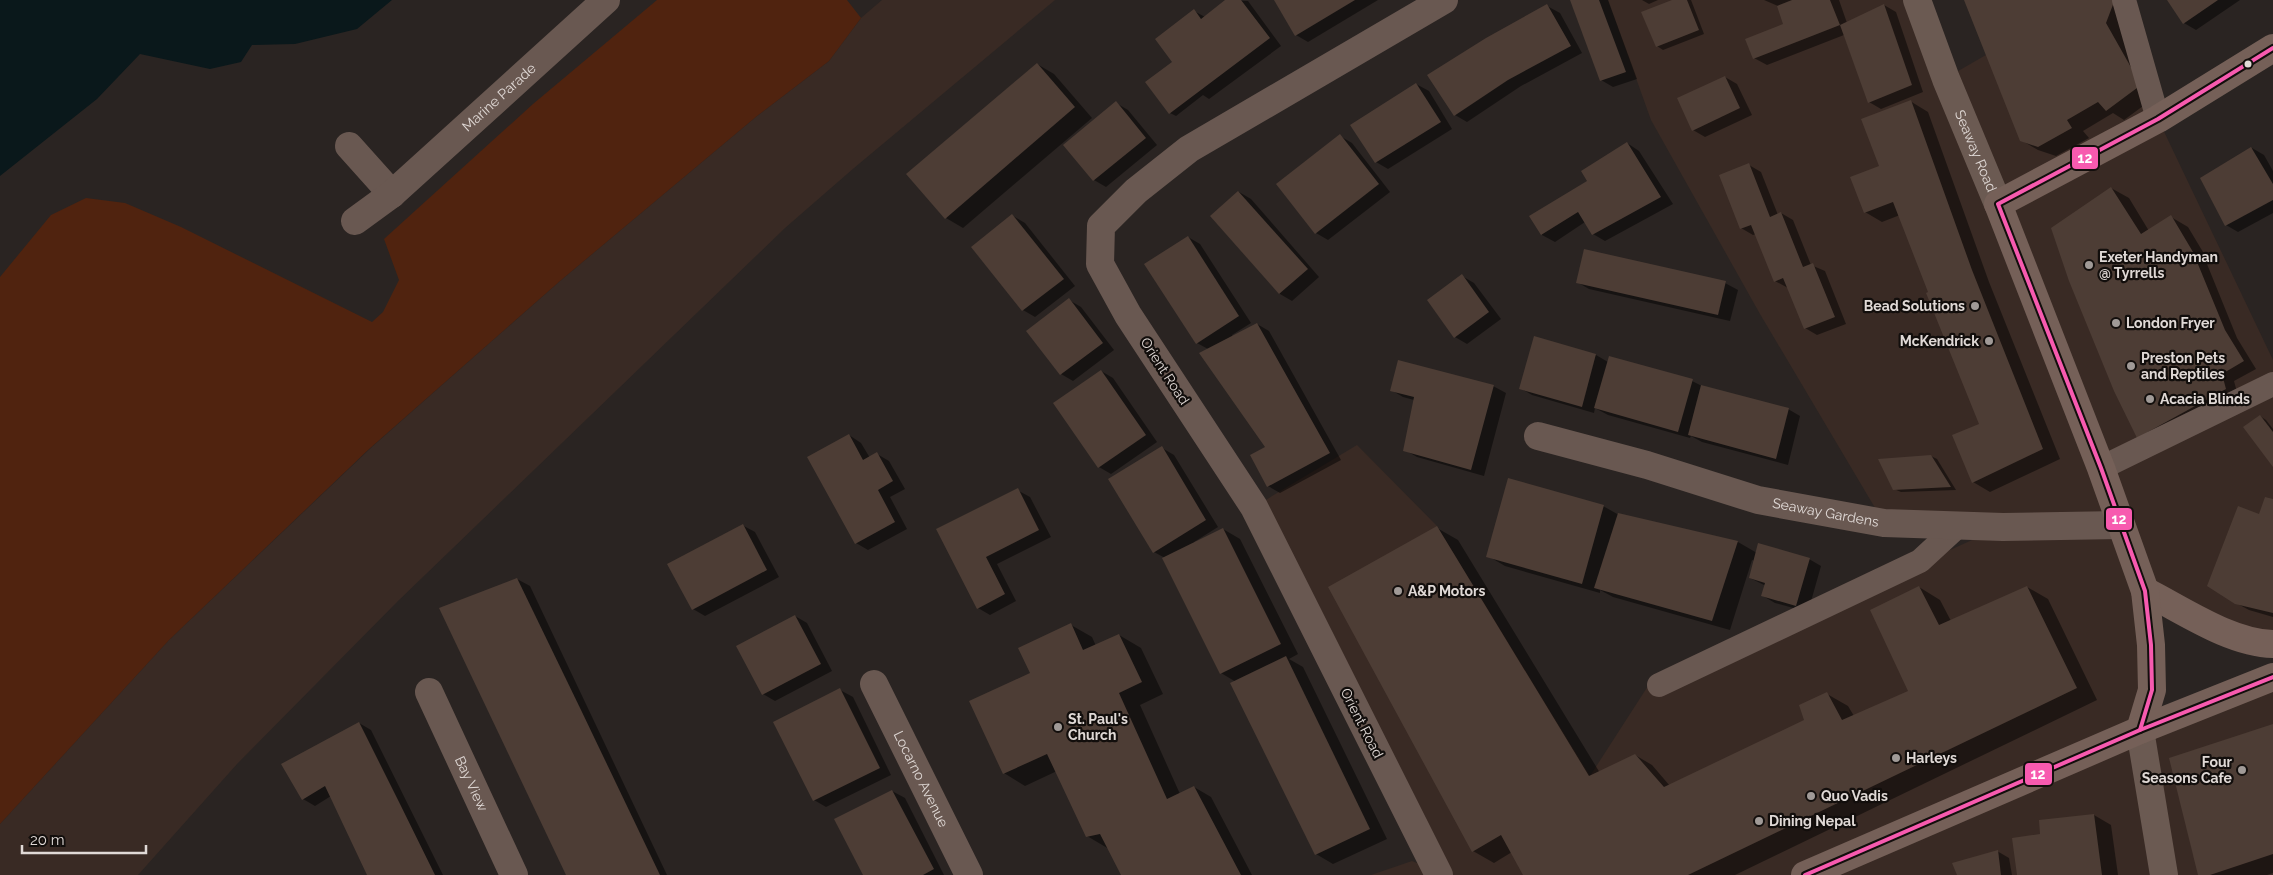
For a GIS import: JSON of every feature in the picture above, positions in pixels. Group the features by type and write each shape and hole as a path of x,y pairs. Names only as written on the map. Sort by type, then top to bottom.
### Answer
{"main road":[{"name":"Seaway Road","path":"1917,0 1946,79 1998,204 2101,468 2145,591 2151,646 2152,690 2140,730"},
{"path":"1998,204 2158,120 2273,48"},
{"path":"2145,591 2211,626 2256,644 2273,644"},
{"path":"1805,875 2140,730 2273,677"},
{"path":"2140,730 2164,875"}],"street":[{"name":"Marine Parade","path":"355,221 392,194 606,0"},
{"name":"Orient Road","path":"1439,875 1254,507 1128,315 1100,264 1102,226 1136,191 1189,149 1444,0"},
{"path":"349,146 392,194"},
{"name":"Seaway Gardens","path":"1538,436 1646,465 1758,500 1884,523 2120,525"},
{"name":"Locarno Avenue","path":"874,684 969,875"},
{"name":"Bay View","path":"430,692 514,875"}],"lane":[{"path":"2124,0 2158,120"},
{"path":"2101,468 2273,384"},
{"path":"1659,685 1920,561 1959,525"}],"shaded area":[{"path":"0,0 392,0 357,29 295,44 252,45 241,62 210,69 140,54 97,99 0,176"},
{"path":"657,0 847,0 861,18 829,61 757,116 560,281 368,450 169,640 0,824 0,277 51,215 86,198 125,203 181,227 372,322 383,312 399,280 384,239 533,104"},
{"path":"882,0 1055,0 785,228 398,601 237,764 138,875 0,875 0,824 169,640 373,446 560,281 757,116 829,61 861,18"},
{"path":"1608,0 1917,0 1946,78 2081,0 2124,0 2158,119 2273,360 2273,644 2145,591 2140,729 2273,677 2273,875 1371,875 1412,861 1435,870 1254,507 1357,445 1437,526 1590,776 1648,686 2001,527 1884,523 1760,314 1651,120"}],"building":[{"path":"1225,0 1241,0 1270,38 1169,114 1145,82 1172,62 1155,39 1194,9 1201,19"},
{"path":"1274,0 1355,0 1295,36"},
{"path":"1570,0 1599,0 1626,72 1600,81"},
{"path":"1672,0 1687,0 1699,30 1656,47 1641,12"},
{"path":"1792,0 1830,0 1840,25 1753,59 1745,39 1783,24 1777,6"},
{"path":"1964,0 2113,0 2114,2 2106,23 2141,85 2106,111 2098,102 2067,120 2072,128 2038,147 2020,141"},
{"path":"2167,0 2218,0 2183,24"},
{"path":"1547,4 1571,46 1508,80 1454,116 1427,75 1486,38"},
{"path":"1884,4 1912,85 1868,103 1840,25"},
{"path":"1037,63 1075,107 945,219 906,174"},
{"path":"1725,76 1740,108 1692,131 1677,98"},
{"path":"1416,83 1441,122 1375,163 1350,125"},
{"path":"1911,100 1972,270 2043,449 1972,483 1952,435 1979,424 1926,293 1928,292 1893,202 1864,213 1850,177 1879,166 1861,119"},
{"path":"1116,101 1146,138 1093,181 1063,145"},
{"path":"1340,134 1379,184 1315,234 1276,184"},
{"path":"1627,142 1661,197 1592,235 1578,212 1541,235 1529,216 1587,181 1581,171"},
{"path":"2251,147 2273,184 2273,200 2225,226 2200,178"},
{"path":"1749,163 1770,217 1781,212 1803,267 1813,263 1835,317 1804,329 1783,278 1774,282 1751,225 1740,229 1719,175"},
{"path":"2111,187 2141,234 2171,215 2193,252 2225,330 2244,361 2222,374 2226,389 2137,438 2114,391 2069,281 2051,228"},
{"path":"1238,191 1308,269 1279,294 1210,216"},
{"path":"1012,214 1064,279 1022,311 971,247"},
{"path":"1188,236 1239,316 1196,344 1144,264"},
{"path":"1584,249 1726,281 1718,315 1576,283"},
{"path":"1462,274 1489,312 1454,338 1427,300"},
{"path":"1069,298 1103,343 1060,375 1026,331"},
{"path":"1257,323 1330,453 1267,487 1250,455 1265,447 1199,353"},
{"path":"1534,336 1596,354 1582,407 1519,389"},
{"path":"1609,356 1693,379 1678,432 1594,408"},
{"path":"1398,360 1494,385 1471,470 1403,451 1414,397 1390,391"},
{"path":"1101,370 1146,435 1098,468 1053,403"},
{"path":"1701,385 1789,408 1776,459 1688,435"},
{"path":"2260,415 2273,432 2273,467 2243,427"},
{"path":"849,434 863,460 877,452 893,481 878,490 895,522 855,544 807,457"},
{"path":"1162,446 1206,520 1153,553 1108,479"},
{"path":"1931,455 1951,487 1893,490 1878,459"},
{"path":"1508,478 1604,505 1582,584 1486,557"},
{"path":"1018,488 1039,530 986,557 1005,594 977,609 936,529"},
{"path":"2265,497 2273,499 2273,613 2235,604 2207,586 2238,506 2259,514"},
{"path":"1618,513 1738,541 1712,621 1594,588"},
{"path":"743,524 767,570 692,610 667,564"},
{"path":"1437,526 1589,776 1635,754 1664,787 1804,720 1799,705 1827,692 1842,720 1908,691 1870,610 1919,586 1939,625 2027,586 2077,688 1688,875 1523,875 1501,835 1472,852 1328,587"},
{"path":"1223,528 1281,644 1220,674 1162,558"},
{"path":"1758,543 1810,558 1796,606 1761,596 1765,583 1749,578"},
{"path":"517,578 660,875 566,875 439,608"},
{"path":"795,615 821,664 762,695 736,646"},
{"name":"St. Paul's Church","path":"1071,623 1083,650 1119,634 1142,682 1119,693 1167,799 1194,786 1241,875 1121,875 1100,834 1086,837 1047,754 1003,774 969,701 1030,673 1018,648"},
{"path":"1286,656 1370,829 1315,855 1230,683"},
{"path":"840,688 880,768 813,801 773,722"},
{"path":"359,722 435,875 367,875 325,786 302,800 281,764"},
{"path":"2273,724 2273,854 2210,875 2198,875 2169,758"},
{"path":"892,790 934,869 923,875 863,875 834,819"},
{"path":"2094,814 2102,875 2017,875 2012,838 2040,834 2039,820"},
{"path":"1998,850 2001,875 1957,875 1952,863"}],"transit line":[{"name":"12","path":"2140,730 2152,690 2151,645 2145,591 2101,468 1998,204 2158,119 2273,48"},
{"name":"12","path":"1805,875 2140,730 2273,677"}],"place":[{"name":"Exeter Handyman @ Tyrrells","path":"2089,265"},
{"name":"Bead Solutions","path":"1975,306"},
{"name":"London Fryer","path":"2116,323"},
{"name":"McKendrick","path":"1989,341"},
{"name":"Preston Pets and Reptiles","path":"2131,366"},
{"name":"Acacia Blinds","path":"2150,399"},
{"name":"A&P Motors","path":"1398,591"},
{"name":"St. Paul's Church","path":"1058,727"},
{"name":"Harleys","path":"1896,758"},
{"name":"Four Seasons Cafe","path":"2242,770"},
{"name":"Quo Vadis","path":"1811,796"},
{"name":"Dining Nepal","path":"1759,821"}]}
